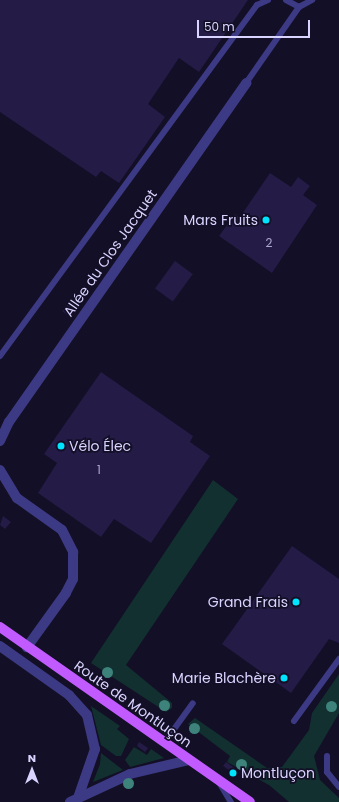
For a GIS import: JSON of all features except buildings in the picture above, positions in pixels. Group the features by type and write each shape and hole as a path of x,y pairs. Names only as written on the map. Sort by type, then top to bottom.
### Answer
{"main road":[{"name":"Route de Montluçon","path":"0,628 250,802"}],"street":[{"name":"Allée du Clos Jacquet","path":"0,441 9,422 246,83"},
{"path":"0,470 17,498 62,530 73,552 73,579 66,593 27,647"},
{"path":"0,646 69,695 87,715 95,749 80,796"},
{"path":"70,802 80,796 150,767 189,760"}],"lane":[{"path":"0,356 257,4 268,0"},
{"path":"286,0 299,7"},
{"path":"246,83 299,7 312,0"},
{"path":"294,721 339,659"},
{"path":"164,742 193,703"},
{"path":"327,756 327,772 339,787"},
{"path":"217,779 231,802"}],"green space":[{"path":"213,480 238,499 126,665 172,703 172,708 166,712 91,663"},
{"path":"339,674 339,713 314,756 320,780 339,798 339,802 289,802 269,785 227,762 230,756 188,724 195,718 267,768 282,767 309,730 312,713"},
{"path":"91,706 120,726 117,729 129,739 121,756 116,756 101,745"},
{"path":"134,747 147,755 151,749 164,758 130,767 125,760"},
{"path":"101,753 123,770 93,782 100,764"}],"place":[{"name":"Mars Fruits","path":"266,220"},
{"name":"Vélo Élec","path":"61,446"},
{"name":"Grand Frais","path":"296,602"},
{"name":"Marie Blachère","path":"284,678"},
{"name":"Montluçon","path":"233,773"}]}
